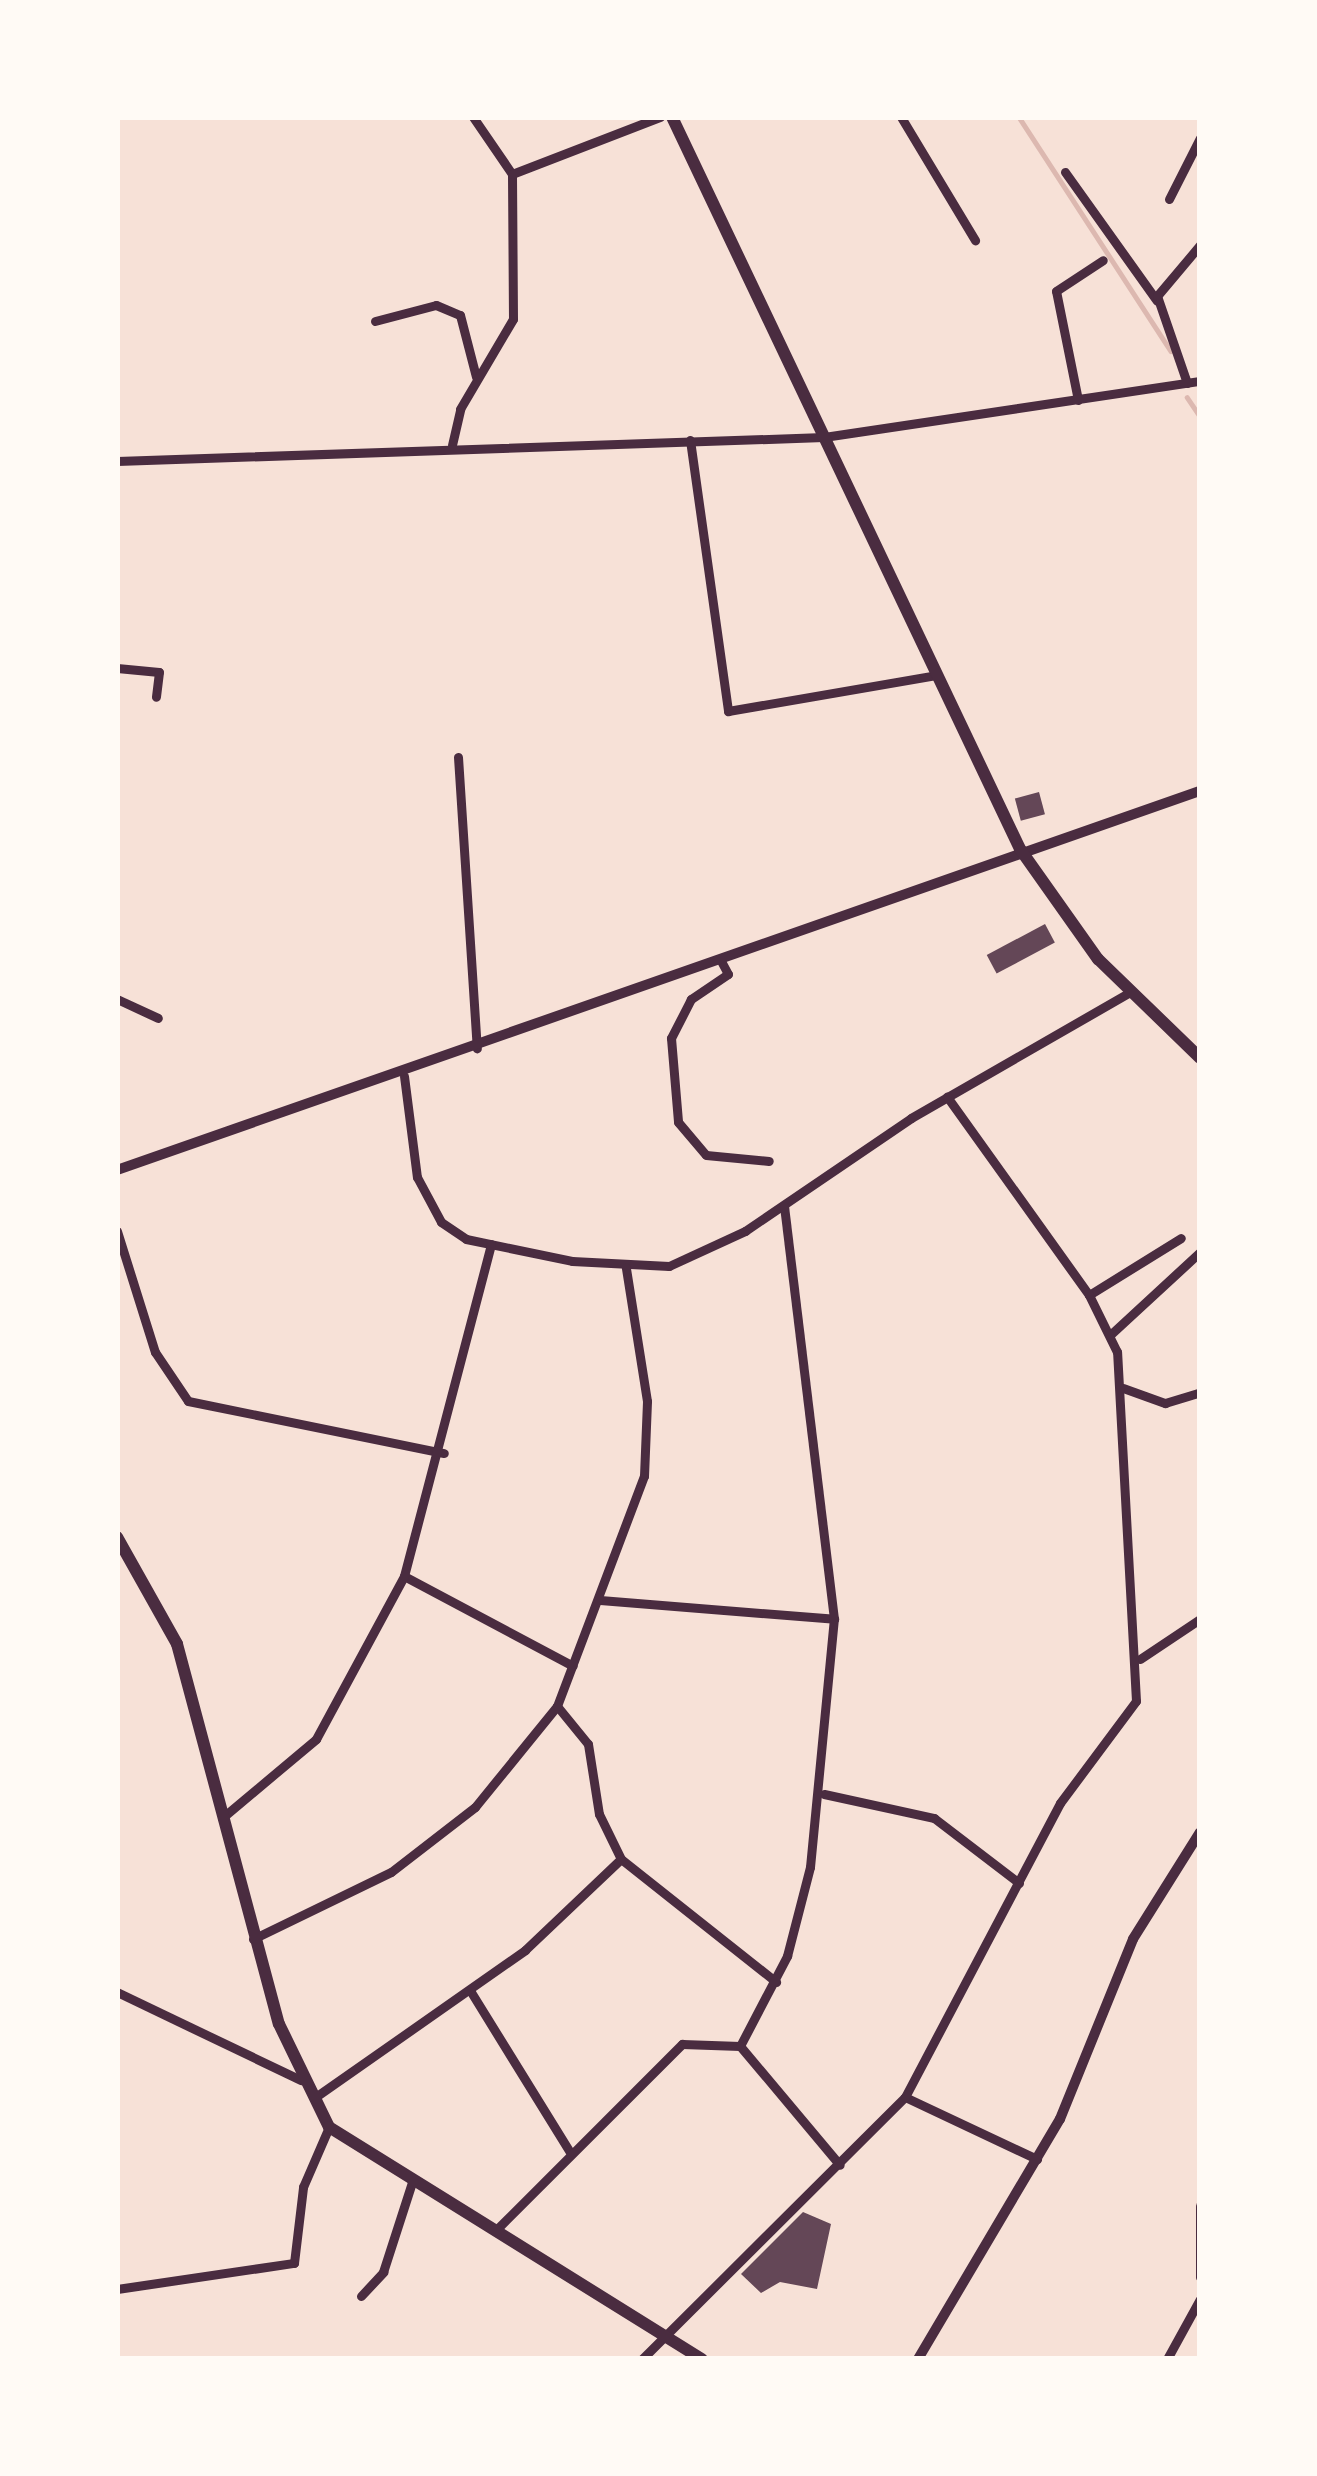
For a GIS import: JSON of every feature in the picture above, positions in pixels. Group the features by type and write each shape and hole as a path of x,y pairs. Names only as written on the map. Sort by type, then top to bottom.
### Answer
{"main road":[{"path":"672,117 933,676 1020,849 1128,993 1200,1058"},
{"path":"117,1537 177,1644 254,1939 301,2080 329,2126 702,2359"}],"street":[{"path":"452,446 476,377 513,319 512,174 473,117"},
{"path":"512,174 659,117"},
{"path":"902,117 975,241"},
{"path":"1168,199 1200,137"},
{"path":"1065,172 1157,301 1187,383"},
{"path":"1157,301 1200,245"},
{"path":"1078,400 1056,290 1103,260"},
{"path":"375,321 436,305 460,315 476,377"},
{"path":"117,461 452,446 824,437 1200,381"},
{"path":"690,440 728,711 933,676"},
{"path":"117,668 159,672 157,698"},
{"path":"458,757 477,1048"},
{"path":"117,1170 404,1076 1020,849 1200,791"},
{"path":"720,959 728,974 691,999 671,1038 678,1122 706,1155 770,1161"},
{"path":"404,1076 422,1196 453,1230 491,1244 626,1268 708,1253 946,1097 1128,993"},
{"path":"117,999 158,1018"},
{"path":"642,2359 905,2097 1060,1804 1127,1725 1139,1659 1122,1548 1123,1388 1110,1335 1089,1295 946,1097"},
{"path":"740,2046 776,1982 824,1794 834,1619 784,1206"},
{"path":"117,1232 155,1352 188,1401 444,1453"},
{"path":"1089,1295 1181,1238"},
{"path":"222,1818 316,1739 404,1576 444,1453 491,1244"},
{"path":"1110,1335 1200,1252"},
{"path":"254,1939 391,1873 475,1807 557,1706 599,1600 647,1447 626,1268"},
{"path":"1123,1388 1165,1403 1200,1392"},
{"path":"404,1576 573,1666"},
{"path":"599,1600 834,1619"},
{"path":"1139,1659 1200,1619"},
{"path":"557,1706 588,1744 599,1814 621,1858 776,1982"},
{"path":"824,1794 934,1818 1019,1883"},
{"path":"919,2359 1037,2158 1161,1881 1200,1832"},
{"path":"312,2099 471,1992 621,1858"},
{"path":"117,1992 301,2080"},
{"path":"471,1992 570,2152"},
{"path":"496,2229 673,2049 740,2046"},
{"path":"740,2046 840,2165"},
{"path":"905,2097 1037,2158"},
{"path":"117,2290 294,2264 303,2187 329,2126"},
{"path":"361,2296 383,2272 413,2179"},
{"path":"1200,2206 1200,2277"},
{"path":"1166,2359 1200,2299"}],"building":[{"path":"1039,792 1045,814 1021,821 1015,798"},
{"path":"1045,924 1055,943 997,974 987,955"},
{"path":"803,2212 831,2224 817,2289 780,2282 761,2293 741,2274"}],"waterway":[{"path":"1019,117 1171,351"},
{"path":"1187,397 1200,416"}]}
